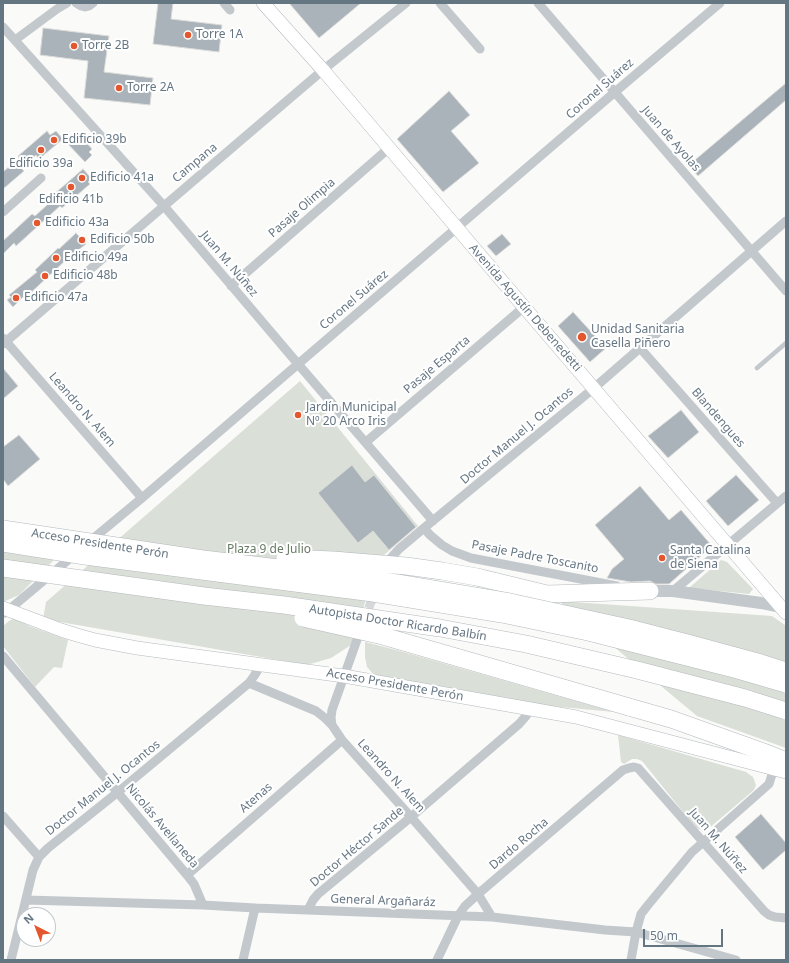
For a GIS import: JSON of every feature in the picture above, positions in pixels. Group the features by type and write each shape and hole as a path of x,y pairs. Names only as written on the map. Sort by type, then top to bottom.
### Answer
{"highway":[{"name":"Acceso Presidente Perón","path":"3,529 203,559 397,582 510,602 645,632 786,671"},
{"name":"Autopista Doctor Ricardo Balbín","path":"3,543 85,556 366,592 502,614 588,632 738,670 786,684"},
{"path":"159,553 333,560 406,566 477,577 547,594 650,591"},
{"name":"Autopista Doctor Ricardo Balbín","path":"3,568 204,596 291,606 440,628 526,644 645,672 745,698 786,711"},
{"path":"204,596 383,636 629,707 679,722 769,754 782,767"}],"main road":[{"name":"Avenida Agustín Debenedetti","path":"263,3 323,70 524,307 784,609"},
{"name":"Acceso Presidente Perón","path":"5,611 60,630 95,640 137,648 344,676 576,717 782,767"}],"street":[{"path":"15,40 66,3"},
{"path":"76,3 85,7 93,3"},
{"name":"Campana","path":"4,341 323,70 406,3"},
{"path":"440,3 480,49"},
{"name":"Juan de Ayolas","path":"538,3 786,291"},
{"name":"Coronel Suárez","path":"5,611 142,498 720,3"},
{"name":"Juan M. Núñez","path":"3,27 164,206 433,521"},
{"name":"Pasaje Olimpia","path":"231,286 389,148"},
{"path":"3,212 41,178"},
{"name":"Doctor Manuel J. Ocantos","path":"390,559 399,549 424,528 594,388 786,221"},
{"name":"Pasaje Esparta","path":"366,442 524,307"},
{"name":"Leandro N. Alem","path":"4,341 142,498"},
{"name":"Blandengues","path":"640,348 777,503"},
{"path":"673,591 786,496"},
{"name":"Pasaje Padre Toscanito","path":"424,528 442,545 452,551 471,558 650,591"},
{"path":"650,591 673,591 745,601 784,609"},
{"path":"332,725 332,710 358,637"},
{"name":"Nicolás Avellaneda","path":"3,656 187,875 194,884 203,905"},
{"name":"Doctor Manuel J. Ocantos","path":"11,960 33,870 39,857 248,682 254,676 260,665"},
{"name":"Leandro N. Alem","path":"248,682 316,711 325,718 332,725 342,740 478,894 492,917"},
{"name":"Doctor Héctor Sande","path":"308,910 318,894 411,817 519,724 531,709"},
{"name":"Atenas","path":"187,875 342,740"},
{"name":"Dardo Rocha","path":"437,960 458,916 465,906 623,770 634,767 638,768"},
{"path":"631,960 641,914 648,905 683,862 703,842 764,790 782,767"},
{"name":"Juan M. Núñez","path":"638,768 769,915 786,918"},
{"path":"3,816 39,857"},
{"name":"General Argañaráz","path":"26,900 203,905 492,917 605,930 636,932 736,960"},
{"path":"243,960 255,908"}],"lane":[{"path":"757,368 786,342"}],"green space":[{"name":"Plaza 9 de Julio","path":"300,381 418,526 384,555 374,575 351,645 331,658 307,665 43,619 46,602"},
{"path":"3,525 78,536 19,595 3,602"},
{"path":"721,560 727,562 753,589 749,594 689,588"},
{"path":"559,601 772,616 786,626 786,748 697,716"},
{"path":"13,619 19,620 29,626 68,640 62,668 54,667 35,687 3,646 3,626"},
{"path":"365,642 614,712 540,705 375,676 367,667"},
{"path":"618,735 746,772 753,777 756,785 754,790 708,829 702,830 696,828 642,761 632,759 624,764 621,762"}],"building":[{"name":"Torre 1A","path":"158,3 173,3 171,19 222,25 219,52 153,44"},
{"path":"289,3 361,3 319,38"},
{"path":"43,28 109,36 104,72 153,78 150,105 84,98 88,61 40,55"},
{"path":"786,83 786,100 698,176 689,165"},
{"path":"449,91 470,115 451,131 479,163 443,192 397,139"},
{"path":"47,131 50,135 56,131 63,139 39,159 36,155 21,168 24,171 3,189 3,172 19,158 18,156"},
{"path":"73,135 77,138 80,135 92,149 89,152 92,155 85,162 66,142"},
{"path":"83,169 92,179 88,182 90,184 62,208 60,206 16,246 14,243 3,254 3,241 32,214 35,216 47,205 45,202"},
{"path":"76,233 86,244 13,307 7,300 11,297 9,295 37,272 35,270"},
{"path":"502,234 511,244 496,256 487,246"},
{"name":"Unidad Sanitaria Casella Piñero","path":"573,312 606,348 590,362 558,326"},
{"path":"3,368 18,386 3,399"},
{"path":"681,410 699,432 668,458 648,436"},
{"path":"19,435 40,459 8,486 3,479 3,447"},
{"path":"352,465 365,482 374,475 416,527 389,550 373,531 358,543 318,493"},
{"path":"736,475 759,500 728,526 706,501"},
{"path":"640,486 669,520 681,510 712,546 669,584 656,584 650,581 631,582 607,578 612,569 624,559 595,525"},
{"path":"761,814 786,843 786,850 763,870 735,837"}],"tunnel":[{"path":"364,621 375,591"}],"place":[{"name":"Torre 1A","path":"188,35"},
{"name":"Torre 2B","path":"74,46"},
{"name":"Torre 2A","path":"119,88"},
{"name":"Edificio 39b","path":"54,140"},
{"name":"Edificio 39a","path":"41,150"},
{"name":"Edificio 41a","path":"82,178"},
{"name":"Edificio 41b","path":"71,187"},
{"name":"Edificio 43a","path":"37,223"},
{"name":"Edificio 50b","path":"82,240"},
{"name":"Edificio 49a","path":"56,258"},
{"name":"Edificio 48b","path":"45,276"},
{"name":"Edificio 47a","path":"16,298"},
{"name":"Unidad Sanitaria Casella Piñero","path":"582,337"},
{"name":"Jardín Municipal Nº 20 Arco Iris","path":"298,415"},
{"name":"Santa Catalina de Siena","path":"662,558"}]}
